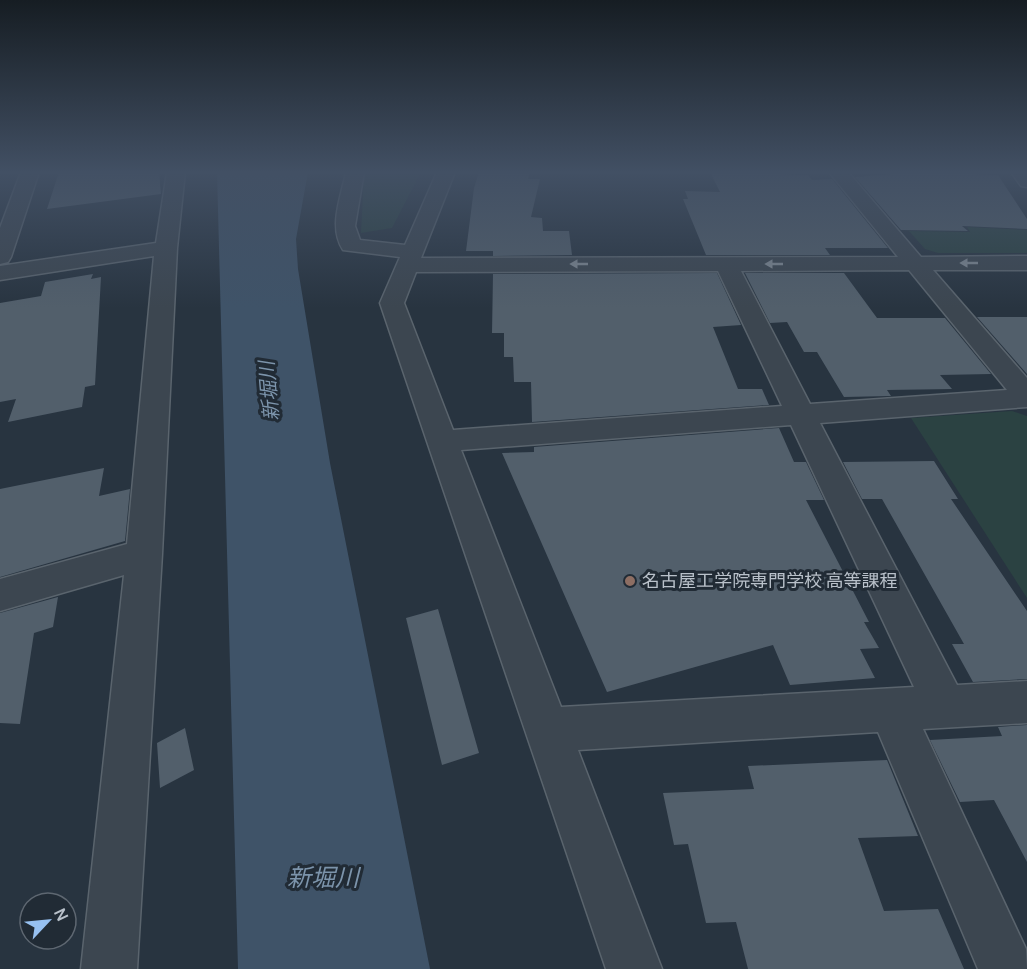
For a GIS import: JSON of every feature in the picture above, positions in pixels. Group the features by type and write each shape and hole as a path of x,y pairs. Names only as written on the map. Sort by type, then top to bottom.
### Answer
{"street":[{"path":"0,256 14,217"},
{"path":"109,969 144,554 165,248 169,217"},
{"path":"347,217 345,226 351,245 409,258 726,264 1027,263"},
{"path":"427,217 392,303 634,969"},
{"path":"876,217 1027,397"},
{"path":"0,273 165,248"},
{"path":"726,264 945,706"},
{"path":"441,441 1027,397"},
{"path":"0,595 144,554"},
{"path":"547,730 1027,702"},
{"path":"891,710 1005,969"}],"green space":[{"path":"362,217 398,217 392,228 361,233"},
{"path":"967,227 1027,230 1027,253 938,253 925,249 909,231 970,232"},
{"path":"1012,411 1027,416 1027,598 911,418"}],"water":[{"name":"新堀川","path":"218,217 300,217 296,239 298,269 330,463 430,969 238,969"}],"building":[{"path":"470,217 533,217 542,218 543,231 569,231 572,255 493,256 493,251 466,251"},
{"path":"690,217 863,217 888,248 825,248 830,255 706,255"},
{"path":"890,217 1027,219 1027,229 962,226 968,231 901,230"},
{"path":"717,273 741,325 713,327 738,389 762,389 769,405 532,422 531,382 514,382 513,357 504,357 504,333 492,333 493,274"},
{"path":"745,273 844,273 877,318 945,318 991,374 940,375 952,389 887,390 891,396 844,397 817,352 804,352 787,322 770,323"},
{"path":"93,274 91,279 101,277 95,385 85,387 82,407 8,422 16,399 0,402 0,303 41,296 45,282"},
{"path":"977,317 1027,317 1027,374"},
{"name":"名古屋工学院専門学校 高等課程","path":"779,428 794,462 806,462 824,500 806,500 869,622 864,622 879,648 860,649 875,678 790,685 773,645 607,692 502,453 534,452 534,447"},
{"path":"934,461 958,499 951,499 1027,611 1027,679 973,682 952,644 964,644 882,499 862,499 843,462"},
{"path":"104,468 99,496 130,489 125,541 0,577 0,489"},
{"path":"58,597 53,627 34,633 20,724 0,723 0,613"},
{"path":"438,609 479,753 442,765 406,618"},
{"path":"1027,725 1027,862 994,800 960,802 930,740 1002,736 998,727"},
{"path":"185,728 194,770 160,788 157,743"},
{"path":"887,760 918,836 858,838 884,911 938,909 964,969 748,969 736,922 706,923 688,844 674,845 663,793 754,789 748,766"}],"place":[{"name":"名古屋工学院専門学校 高等課程","path":"630,581"}]}
